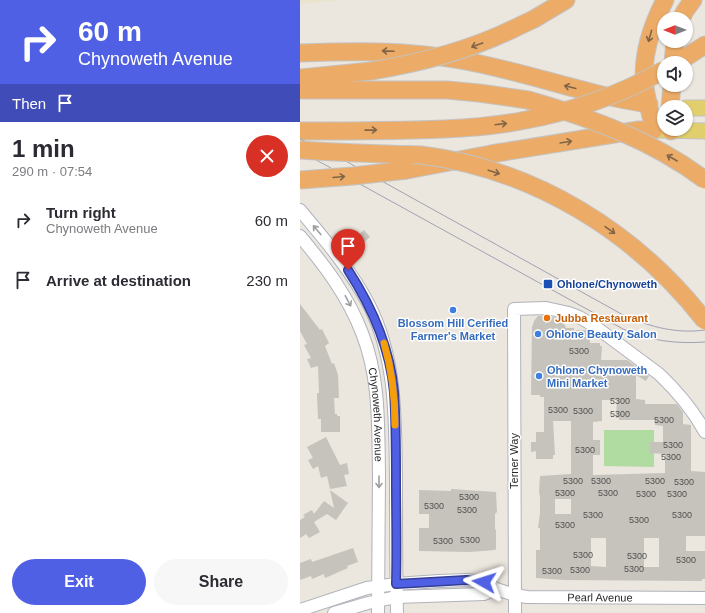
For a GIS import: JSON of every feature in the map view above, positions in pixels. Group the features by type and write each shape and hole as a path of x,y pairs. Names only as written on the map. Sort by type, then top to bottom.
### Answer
{"highway":[{"path":"300,78 398,67 458,52 513,30 566,0"},
{"path":"657,117 649,104 644,77 647,47 656,17 665,0"},
{"path":"684,12 693,0"},
{"path":"688,56 705,45"},
{"path":"300,53 384,51 442,56 622,100 649,104"},
{"path":"300,131 436,129 520,121 560,112 595,101 621,91 657,73"},
{"path":"300,90 447,90 528,100 583,117 632,136 678,161 705,180"},
{"path":"300,180 407,170 491,154 639,130 657,130"},
{"path":"300,150 420,155 455,161 487,170 526,184 574,206 627,242 652,262 671,281 705,321"}],"main road":[{"path":"649,104 657,105"},
{"path":"693,108 705,108"},
{"path":"693,131 705,131"}],"street":[{"name":"Chynoweth Avenue","path":"300,210 337,255 360,288 378,327 385,348 390,370 395,411 397,613"},
{"name":"Chynoweth Avenue","path":"300,236 331,275 346,297 362,333 373,371 378,411 378,607"},
{"name":"Terner Way","path":"515,613 514,309 546,308 580,317 593,325 659,374 678,393 692,411 705,432"},
{"name":"Pearl Avenue","path":"300,610 367,588 378,586 466,580 484,582 496,589 515,595 534,597 705,598"},
{"path":"334,613 368,603 378,607 396,597 484,594 496,589"}],"shaded area":[{"path":"300,0 342,0 300,4"}],"green space":[{"path":"604,430 654,430 654,467 604,466"}],"building":[{"path":"364,230 370,237 363,243 357,236"},
{"path":"300,304 320,330 322,329 329,343 325,346 332,364 334,363 338,375 339,398 334,398 335,414 340,416 340,432 321,432 321,419 318,419 318,366 311,368 307,359 311,358 304,345 307,344 300,331"},
{"path":"538,316 562,319 566,328 589,331 590,343 600,343 600,346 602,346 601,360 627,360 649,376 646,381 636,375 636,399 645,400 645,404 677,404 683,412 683,424 691,425 691,471 705,472 705,536 686,536 686,551 705,551 705,579 702,579 702,581 564,580 536,578 536,550 540,550 540,528 538,528 540,513 540,476 571,474 571,421 553,421 555,455 553,455 553,459 536,459 536,451 531,452 531,442 536,442 536,432 544,432 544,397 540,397 540,395 531,395 532,327","holes":["602,400 617,400 616,418 619,418 619,420 655,420 655,425 663,426 663,442 650,442 650,453 665,454 665,473 593,475 593,455 600,455 600,440 593,440 593,422 602,421","555,499 571,499 571,514 555,514","591,538 606,538 606,567 591,566","644,538 659,538 659,567 644,567"]},
{"path":"326,437 340,465 347,463 349,474 344,475 347,486 330,489 327,476 321,478 318,466 313,469 308,460 313,458 307,447"},
{"path":"451,489 496,492 497,512 495,514 495,550 469,552 419,551 419,528 429,528 429,514 419,514 419,490 451,491"},
{"path":"330,490 348,503 336,520 327,514 314,522 320,532 309,538 306,534 300,538 300,520 305,517 303,515 312,510 314,514 324,501 334,508"},
{"path":"353,548 358,562 325,578 324,574 312,579 311,576 300,580 300,563 311,559 312,562"}],"tram line":[{"path":"300,139 333,154 625,316 664,329 684,331 705,330"},
{"path":"300,151 623,329 663,341 705,342"}],"slow traffic":[{"path":"384,343 394,390 395,425"}],"place":[{"name":"Ohlone/Chynoweth","path":"548,284"},
{"name":"Blossom Hill Cerified Farmer's Market","path":"453,310"},
{"name":"Jubba Restaurant","path":"547,318"},
{"name":"Ohlone Beauty Salon","path":"538,334"},
{"name":"Ohlone Chynoweth Mini Market","path":"539,376"}],"route":[{"path":"348,270 370,306 385,348 394,390 396,584 466,580 484,582"}]}
